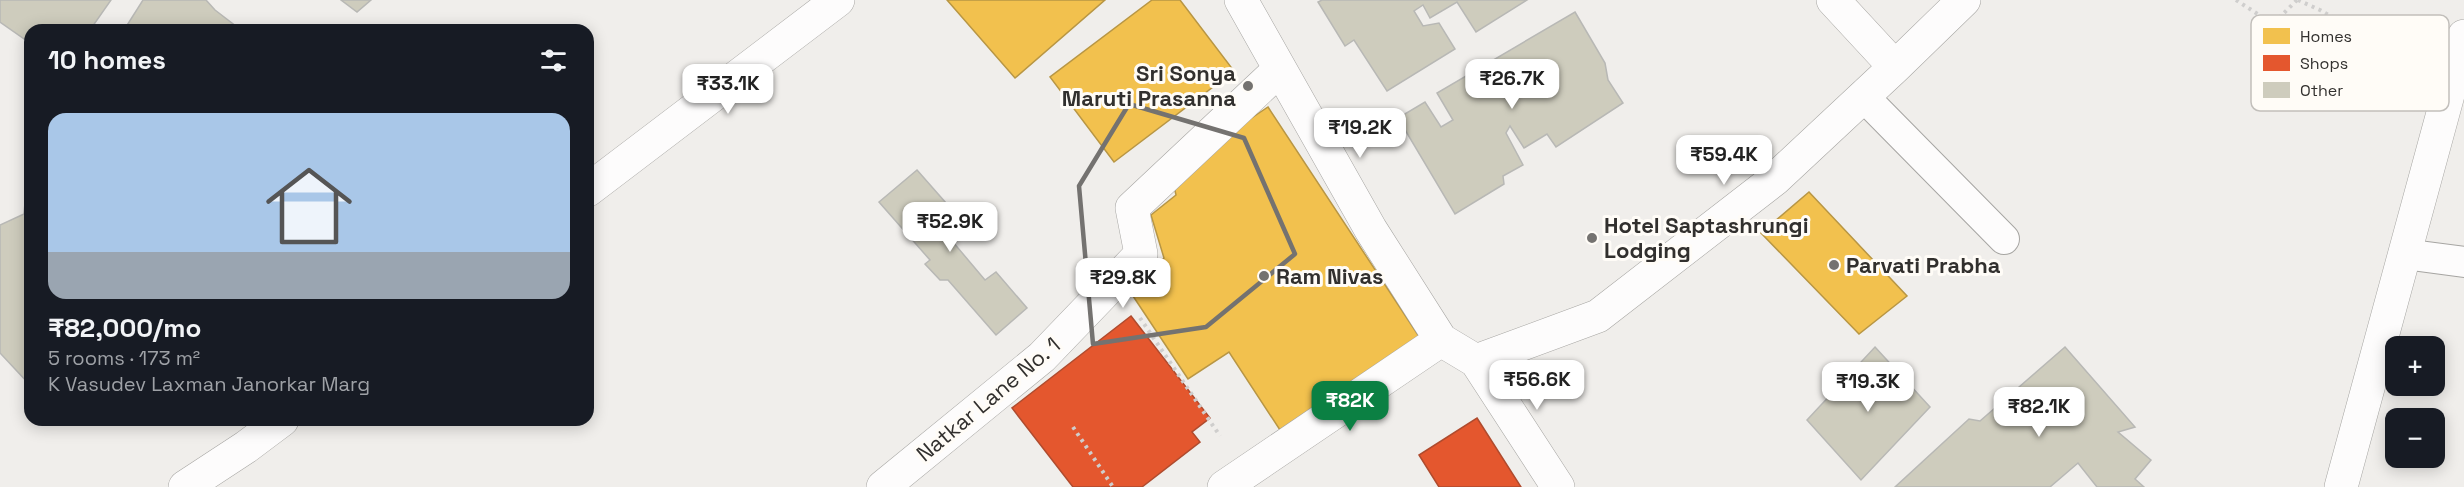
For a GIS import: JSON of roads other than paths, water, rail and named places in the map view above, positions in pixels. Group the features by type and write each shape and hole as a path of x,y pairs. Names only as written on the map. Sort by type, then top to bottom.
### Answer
{"street":[{"path":"594,185 838,0"},
{"path":"1241,0 1371,230 1441,340 1476,361 1558,487"},
{"path":"1833,0 1895,67"},
{"path":"1476,361 1598,316 1775,179 1964,0"},
{"path":"2449,90 2460,50"},
{"name":"Natkar Lane No. 1","path":"883,487 1042,357 1141,254 1132,208 1280,69"},
{"path":"2341,487 2443,111"},
{"path":"1224,487 1441,340"},
{"path":"185,487 274,426"}],"lane":[{"path":"1863,96 2004,239"},
{"path":"2404,254 2464,262"}],"place":[{"name":"Sri Sonya Maruti Prasanna","path":"1248,86"},
{"name":"Hotel Saptashrungi Lodging","path":"1592,238"},
{"name":"Parvati Prabha","path":"1834,265"},
{"name":"Ram Nivas","path":"1264,276"}]}
